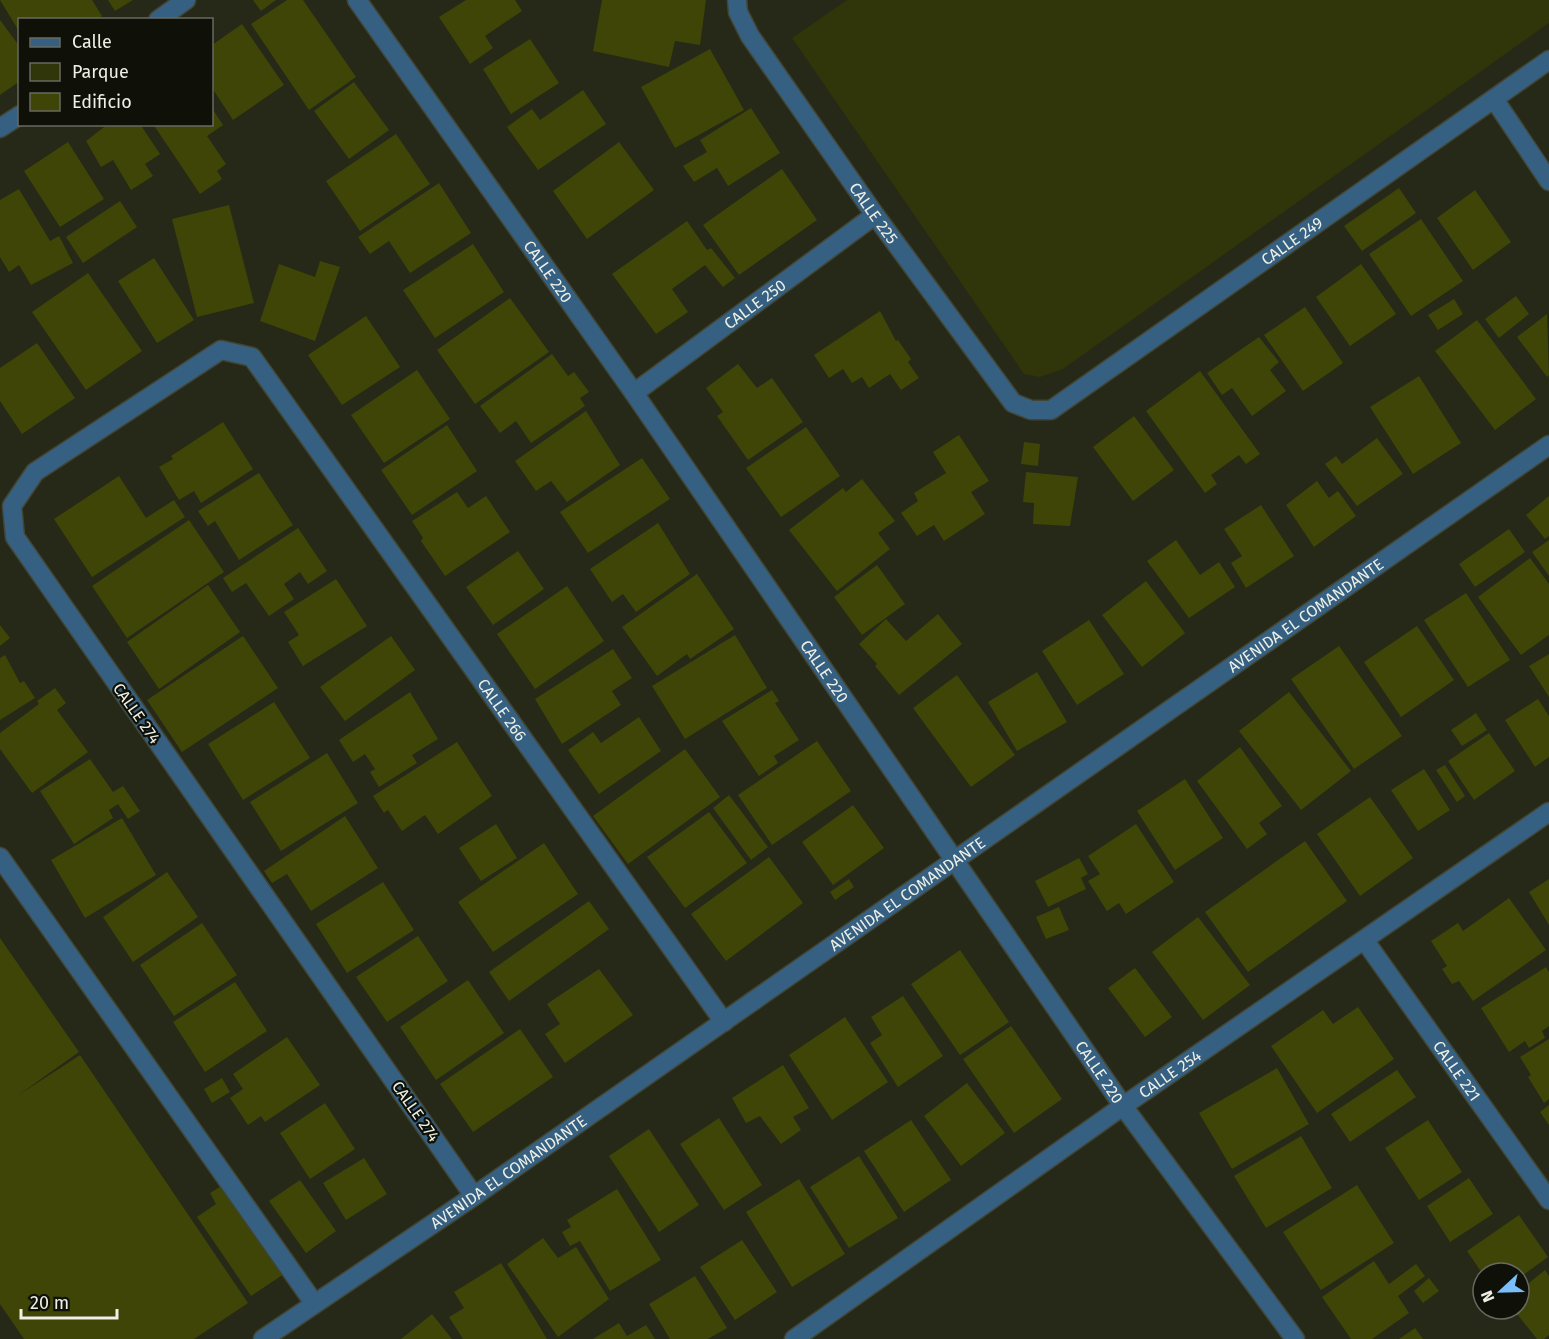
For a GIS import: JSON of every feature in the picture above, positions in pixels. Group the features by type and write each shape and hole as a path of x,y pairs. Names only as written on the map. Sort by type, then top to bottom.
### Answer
{"street":[{"path":"161,18 186,0"},
{"name":"CALLE 220","path":"357,0 634,393 1123,1107 1295,1339"},
{"name":"CALLE 225","path":"737,0 738,12 750,36 875,215 1013,403 1031,410"},
{"name":"CALLE 249","path":"1031,410 1051,410 1549,60"},
{"path":"1494,99 1549,181"},
{"path":"0,128 18,116"},
{"name":"CALLE 250","path":"634,393 875,215"},
{"name":"CALLE 274","path":"280,396 252,357 221,350 35,472 12,506 15,537 474,1196"},
{"name":"CALLE 266","path":"280,396 724,1022"},
{"name":"AVENIDA EL COMANDANTE","path":"273,1336 314,1303 474,1196 1549,445"},
{"name":"CALLE 254","path":"794,1339 1123,1107 1549,812"},
{"path":"0,857 314,1303"},
{"name":"CALLE 221","path":"1365,941 1549,1200"}],"green space":[{"path":"847,0 1549,0 1549,23 1063,369 1040,377 1024,374 792,38"}],"building":[{"path":"0,0 92,0 102,16 100,18 18,18 18,30"},
{"path":"108,0 133,0 115,11"},
{"path":"253,0 276,0 261,11"},
{"path":"287,0 303,0 356,77 309,110 251,24"},
{"path":"466,0 515,0 522,11 485,36 493,48 470,64 439,17"},
{"path":"602,0 706,0 700,45 675,41 669,67 593,51"},
{"path":"0,20 18,44 18,82 0,95"},
{"path":"242,24 284,85 233,120 213,90 213,44"},
{"path":"530,39 559,83 511,114 483,69"},
{"path":"710,49 744,110 675,148 641,87"},
{"path":"354,82 389,130 349,159 314,111"},
{"path":"583,90 606,124 538,170 507,127 532,109 540,120"},
{"path":"751,108 780,153 728,186 717,168 694,182 683,166 707,152 700,140"},
{"path":"213,110 223,125 207,136 226,164 217,171 222,179 200,194 154,126 213,126"},
{"path":"105,126 141,126 160,154 145,164 153,176 131,190 113,160 101,167 86,141"},
{"path":"396,134 430,184 360,231 326,181"},
{"path":"68,142 104,199 60,227 24,171"},
{"path":"619,142 654,190 587,239 553,191"},
{"path":"782,169 817,220 739,275 703,225"},
{"path":"439,183 471,233 410,273 389,241 370,254 358,237"},
{"path":"1399,188 1416,213 1362,251 1344,226"},
{"path":"19,189 50,241 59,236 73,263 31,285 19,265 9,272 0,257 0,200"},
{"path":"1475,190 1511,242 1473,270 1437,218"},
{"path":"120,201 137,227 83,263 66,237"},
{"path":"229,205 254,303 197,317 172,219"},
{"path":"1421,219 1463,281 1411,316 1369,254"},
{"path":"687,221 707,250 711,248 735,278 723,287 705,265 672,289 688,312 656,334 612,274"},
{"path":"473,244 504,292 435,338 403,290"},
{"path":"154,258 194,320 157,343 118,281"},
{"path":"320,261 340,267 315,341 260,321 279,264 315,277"},
{"path":"1361,264 1396,314 1350,346 1316,297"},
{"path":"88,273 142,351 86,390 32,312"},
{"path":"1516,296 1529,314 1499,338 1485,319"},
{"path":"510,298 549,352 475,404 437,350"},
{"path":"1454,299 1463,314 1438,330 1428,315"},
{"path":"1305,307 1343,363 1303,391 1264,335"},
{"path":"880,311 896,341 898,340 911,359 908,362 919,378 901,390 890,374 869,388 862,377 852,383 843,369 829,378 814,355"},
{"path":"1547,314 1549,375 1547,377 1517,337"},
{"path":"366,316 400,367 342,405 308,355"},
{"path":"1477,320 1536,399 1495,430 1435,351"},
{"path":"1259,337 1279,362 1270,370 1286,391 1252,416 1232,388 1222,395 1207,373"},
{"path":"37,343 75,398 22,434 0,401 0,368"},
{"path":"552,354 568,376 574,372 589,392 580,398 585,406 531,443 516,421 500,433 480,406"},
{"path":"738,364 757,388 772,378 803,422 748,460 717,416 723,412 706,388"},
{"path":"417,370 450,419 384,463 351,415"},
{"path":"1200,371 1260,454 1246,464 1239,455 1211,475 1217,484 1205,493 1146,411"},
{"path":"1419,376 1461,443 1413,474 1370,407"},
{"path":"586,411 620,465 567,502 551,481 536,491 515,461"},
{"path":"1134,416 1174,470 1133,501 1093,447"},
{"path":"223,422 253,469 201,503 194,491 179,500 159,467 173,459 171,456"},
{"path":"447,425 477,471 412,515 381,470"},
{"path":"806,427 840,476 781,517 746,468"},
{"path":"959,435 989,481 971,492 985,514 944,541 934,525 917,536 901,513 918,501 914,493 946,473 933,452"},
{"path":"1377,438 1403,474 1357,506 1325,464 1336,456 1342,464"},
{"path":"1024,442 1040,444 1038,466 1021,464"},
{"path":"642,458 670,499 588,553 560,512"},
{"path":"1026,472 1078,477 1070,526 1033,524 1034,503 1023,502"},
{"path":"259,473 293,525 239,560 215,521 208,526 198,511"},
{"path":"119,476 146,518 174,500 185,517 92,577 54,519"},
{"path":"862,479 895,521 878,533 890,549 837,591 789,530 843,488 846,492"},
{"path":"1317,481 1329,498 1338,491 1356,516 1314,547 1286,505"},
{"path":"457,492 468,508 486,496 510,532 445,576 421,541 423,538 412,521"},
{"path":"1549,496 1549,536 1545,539 1526,515"},
{"path":"1261,505 1294,556 1246,588 1231,563 1242,556 1224,529"},
{"path":"189,520 224,572 127,638 92,586"},
{"path":"658,523 690,574 636,612 623,594 612,602 590,569"},
{"path":"298,528 327,571 308,584 300,572 284,584 294,599 269,616 246,583 232,592 223,578"},
{"path":"1509,529 1525,552 1475,587 1459,564"},
{"path":"1176,540 1200,575 1219,562 1235,587 1189,618 1147,561"},
{"path":"1549,540 1549,576 1532,552"},
{"path":"518,551 544,589 493,625 466,587"},
{"path":"1530,558 1549,584 1549,635 1521,655 1478,597"},
{"path":"877,565 905,604 862,635 834,597"},
{"path":"697,574 734,629 690,659 687,654 657,676 622,627"},
{"path":"336,579 367,626 303,666 288,642 299,635 284,612"},
{"path":"1146,581 1185,633 1142,667 1102,615"},
{"path":"208,585 240,632 159,689 127,642"},
{"path":"567,586 604,641 535,689 497,634"},
{"path":"1466,593 1510,660 1468,687 1424,620"},
{"path":"938,614 962,644 899,695 875,666 877,664 859,644 886,619 906,641"},
{"path":"1089,620 1124,674 1077,705 1042,651"},
{"path":"0,625 10,638 0,646"},
{"path":"1417,626 1454,680 1401,717 1364,662"},
{"path":"735,635 767,688 685,739 652,686"},
{"path":"243,636 278,688 182,752 147,700"},
{"path":"391,636 415,670 345,721 320,687"},
{"path":"1339,646 1402,736 1354,769 1291,679"},
{"path":"613,649 632,678 612,691 621,705 562,744 535,699"},
{"path":"1549,654 1549,697 1529,666"},
{"path":"5,655 20,683 24,681 35,698 0,720 0,658"},
{"path":"1037,672 1067,722 1017,751 988,702"},
{"path":"957,675 1015,755 971,787 913,708"},
{"path":"55,688 66,703 57,710 88,752 32,793 0,749 0,733 39,704 37,701"},
{"path":"772,690 779,701 775,703 799,740 774,756 778,763 759,776 722,721"},
{"path":"410,692 438,739 412,755 417,763 379,787 370,772 375,769 365,754 353,762 339,740"},
{"path":"1289,692 1351,771 1301,810 1239,731"},
{"path":"1538,699 1549,716 1549,757 1535,767 1505,720"},
{"path":"274,702 310,758 243,800 208,744"},
{"path":"1476,713 1487,730 1462,746 1451,730"},
{"path":"639,717 661,751 599,794 568,750 593,732 601,743"},
{"path":"1489,733 1515,771 1474,800 1448,761"},
{"path":"817,741 851,791 772,845 738,795"},
{"path":"457,742 492,796 438,834 425,815 402,831 388,810 384,813 373,796"},
{"path":"1240,747 1282,806 1259,823 1267,834 1247,849 1197,781"},
{"path":"685,749 720,797 628,864 593,816"},
{"path":"327,753 358,803 281,851 250,802"},
{"path":"90,759 113,792 123,786 140,811 128,819 118,804 109,810 113,818 74,844 40,791"},
{"path":"1445,765 1465,796 1457,802 1436,770"},
{"path":"1424,769 1450,810 1418,831 1391,790"},
{"path":"1185,779 1223,838 1175,870 1137,811"},
{"path":"729,795 768,847 751,860 713,808"},
{"path":"1370,797 1413,858 1360,896 1317,834"},
{"path":"853,805 884,848 833,885 802,842"},
{"path":"709,812 747,863 685,908 647,857"},
{"path":"345,816 378,868 311,911 287,874 272,883 264,871"},
{"path":"122,818 156,875 85,918 51,860"},
{"path":"496,824 517,858 481,881 459,848"},
{"path":"1136,824 1174,882 1126,914 1119,903 1107,911 1088,881 1100,874 1088,856"},
{"path":"1305,841 1347,901 1248,972 1205,912"},
{"path":"544,843 578,894 493,952 458,902"},
{"path":"769,857 803,903 726,961 691,914"},
{"path":"1079,858 1088,874 1081,878 1086,889 1048,907 1035,881"},
{"path":"167,872 198,917 133,962 103,917"},
{"path":"849,879 854,887 835,900 830,892"},
{"path":"1549,879 1549,925 1529,892"},
{"path":"383,882 414,930 347,973 316,924"},
{"path":"1509,898 1546,950 1473,1001 1459,981 1452,984 1442,969 1447,966 1431,941 1458,923 1463,931"},
{"path":"589,901 609,929 509,1001 489,972"},
{"path":"1059,907 1069,930 1046,939 1036,917"},
{"path":"1198,917 1250,985 1203,1020 1152,952"},
{"path":"202,923 237,975 174,1016 140,965"},
{"path":"418,936 448,981 387,1022 356,977"},
{"path":"0,938 79,1052 17,1096 80,1055 248,1303 194,1339 24,1339 0,1304"},
{"path":"960,950 1009,1022 960,1055 911,984"},
{"path":"1546,967 1549,972 1549,1026 1542,1031 1545,1038 1529,1048 1525,1041 1509,1052 1481,1008"},
{"path":"1135,968 1172,1017 1145,1037 1108,988"},
{"path":"599,969 633,1015 565,1063 545,1034 560,1024 547,1004"},
{"path":"468,980 504,1033 436,1080 400,1027"},
{"path":"235,982 267,1031 205,1072 173,1022"},
{"path":"903,996 943,1056 898,1087 870,1043 882,1035 871,1017"},
{"path":"1358,1007 1394,1059 1317,1113 1271,1046 1323,1010 1333,1024"},
{"path":"845,1017 888,1082 832,1120 789,1055"},
{"path":"1011,1026 1062,1099 1014,1133 963,1059"},
{"path":"520,1029 553,1077 473,1132 440,1084"},
{"path":"287,1037 320,1085 265,1122 261,1116 248,1125 230,1098 243,1089 233,1074"},
{"path":"1549,1039 1549,1099 1544,1103 1528,1077 1531,1075 1520,1057"},
{"path":"783,1065 809,1108 793,1117 801,1130 781,1144 760,1116 746,1123 732,1098"},
{"path":"1277,1068 1309,1124 1232,1169 1199,1113"},
{"path":"1397,1070 1416,1097 1350,1142 1331,1114"},
{"path":"222,1078 230,1092 212,1103 204,1089"},
{"path":"967,1083 1005,1133 961,1166 924,1116"},
{"path":"325,1103 355,1149 310,1179 280,1133"},
{"path":"1549,1105 1549,1125 1540,1112"},
{"path":"719,1118 762,1185 724,1210 680,1144"},
{"path":"911,1120 951,1180 904,1212 864,1151"},
{"path":"1428,1120 1462,1172 1419,1200 1385,1148"},
{"path":"649,1129 699,1205 659,1232 609,1156"},
{"path":"1301,1136 1332,1188 1266,1228 1234,1176"},
{"path":"859,1156 898,1218 849,1248 810,1187"},
{"path":"364,1158 387,1194 346,1220 323,1183"},
{"path":"1469,1178 1493,1214 1450,1242 1427,1206"},
{"path":"799,1179 845,1254 792,1287 746,1212"},
{"path":"300,1180 336,1231 306,1253 269,1201"},
{"path":"223,1185 284,1274 251,1296 197,1217 216,1204 210,1193"},
{"path":"1357,1185 1394,1243 1321,1290 1283,1232"},
{"path":"617,1189 661,1260 610,1291 580,1241 570,1246 562,1232 571,1227 567,1220"},
{"path":"1519,1215 1548,1257 1531,1269 1531,1261 1474,1261 1467,1251"},
{"path":"543,1238 558,1258 576,1247 609,1299 558,1337 507,1264"},
{"path":"742,1240 777,1292 735,1320 700,1267"},
{"path":"1374,1261 1389,1284 1416,1264 1425,1276 1398,1296 1409,1313 1372,1339 1351,1339 1322,1297"},
{"path":"501,1263 547,1339 463,1339 449,1317 464,1308 454,1292"},
{"path":"1545,1270 1549,1276 1549,1335 1544,1339 1537,1339 1523,1321 1531,1321 1531,1281"},
{"path":"695,1276 727,1328 708,1339 670,1339 649,1304"},
{"path":"1429,1278 1439,1291 1423,1303 1414,1291"},
{"path":"432,1314 452,1339 401,1339"},
{"path":"619,1323 627,1336 646,1325 655,1339 593,1339"},
{"path":"1415,1328 1423,1339 1399,1339"}]}
